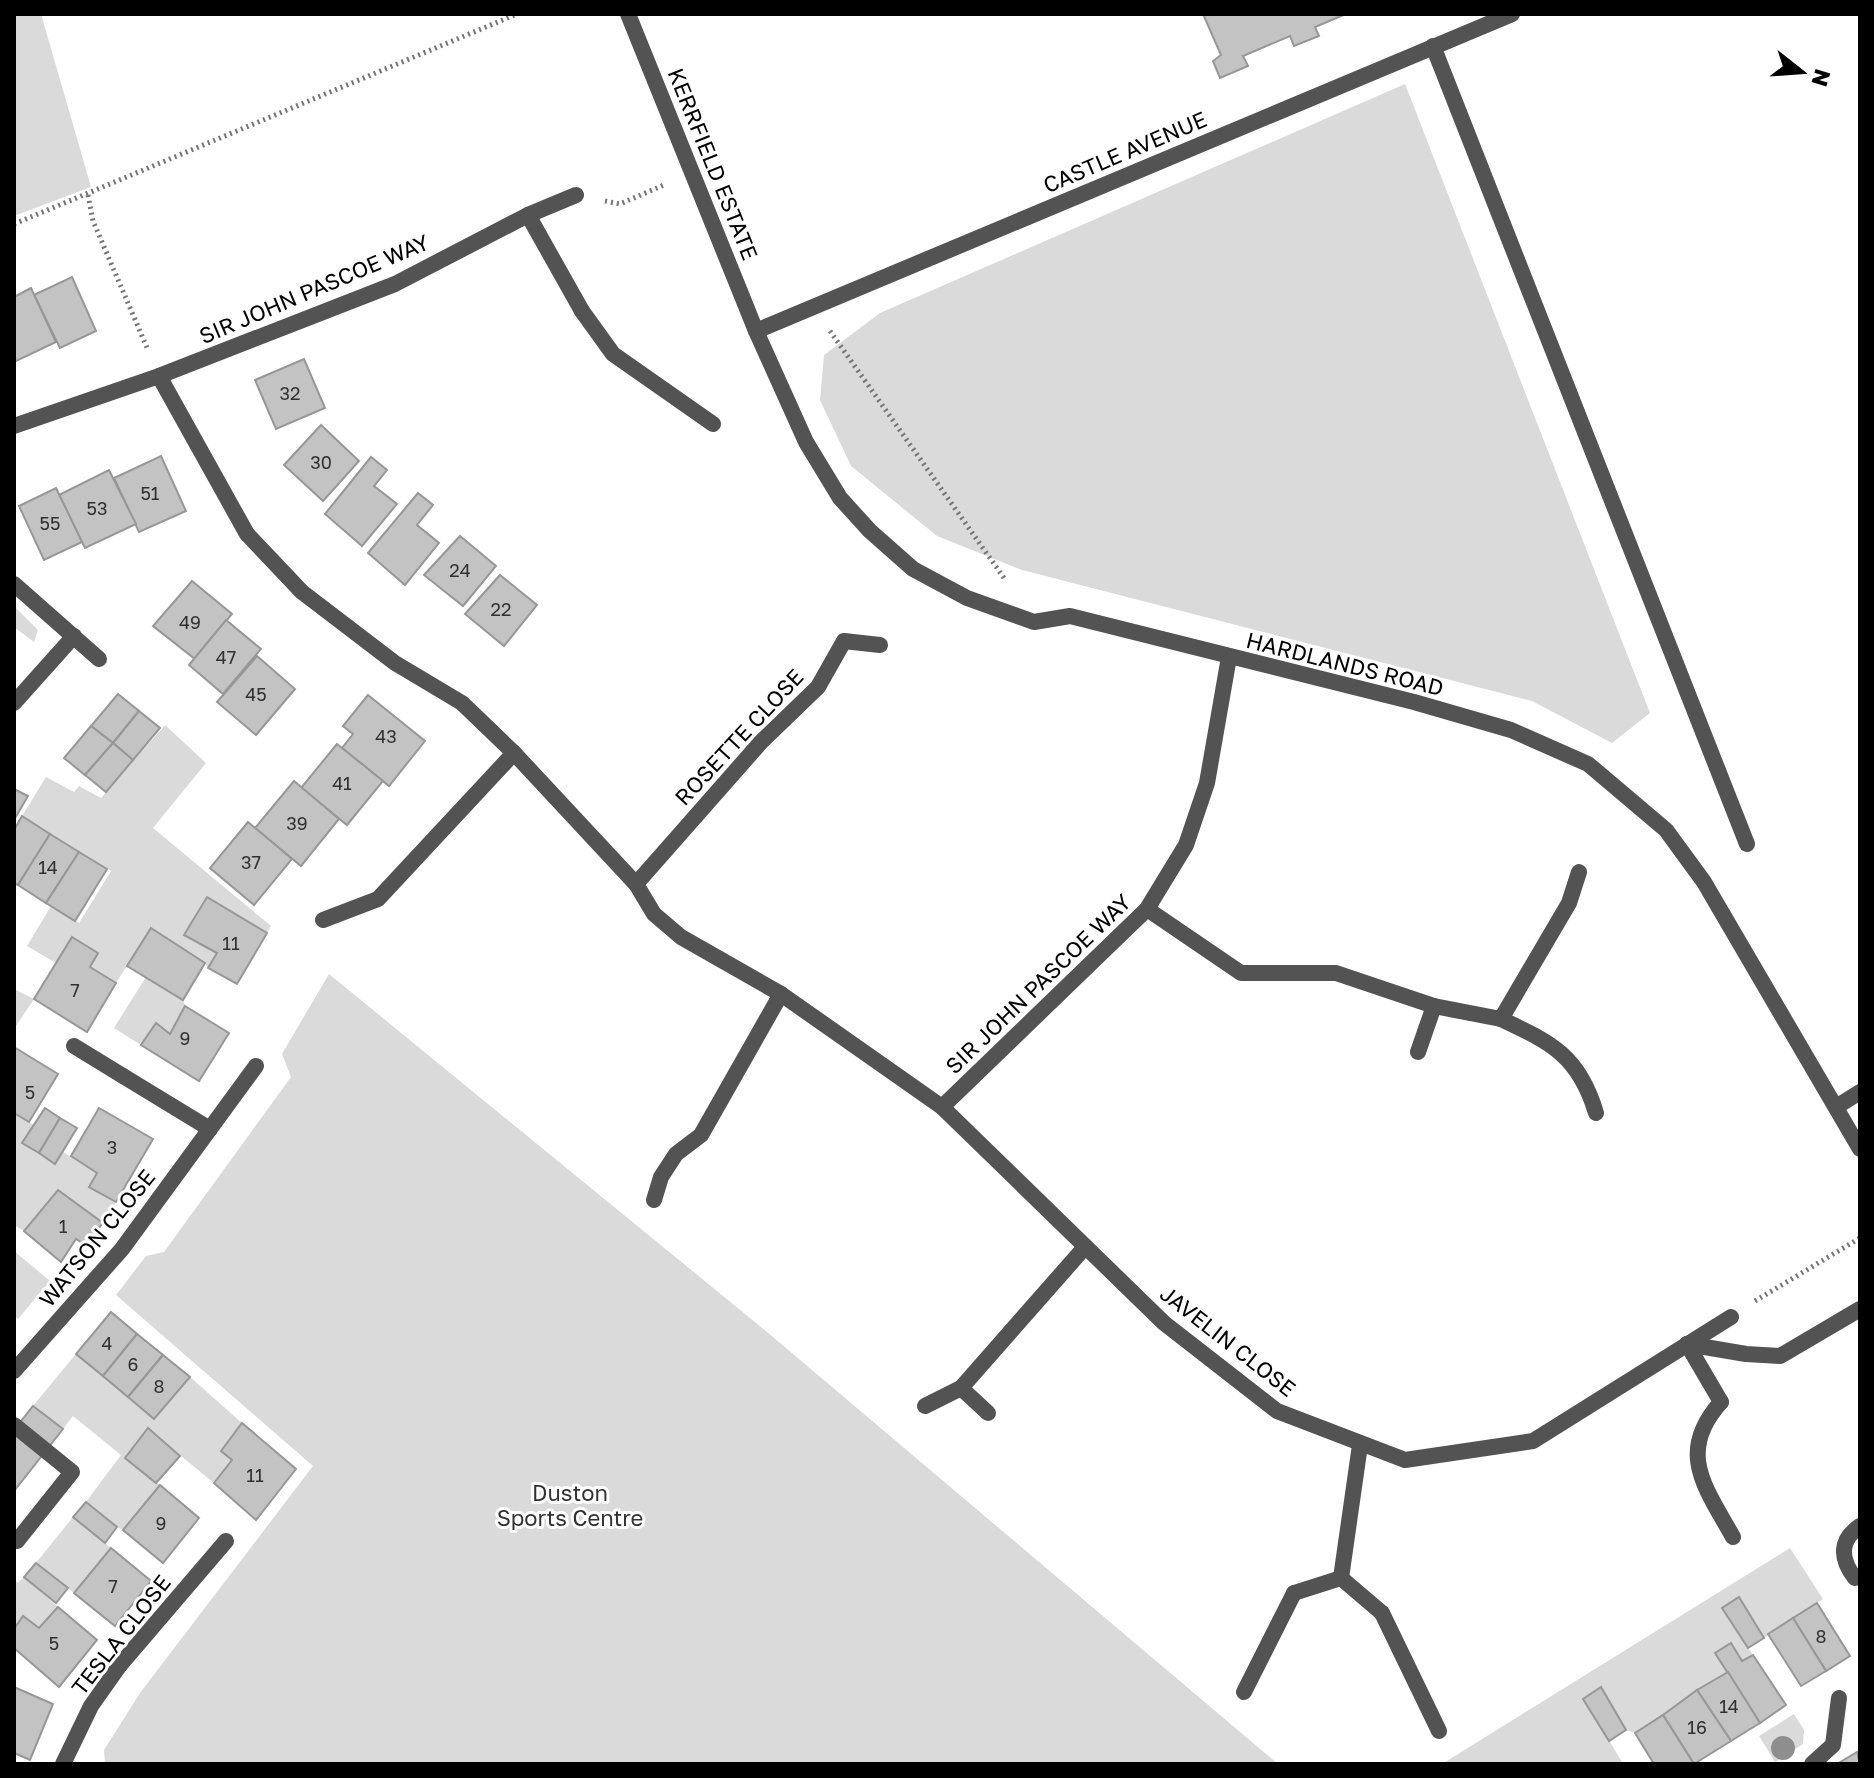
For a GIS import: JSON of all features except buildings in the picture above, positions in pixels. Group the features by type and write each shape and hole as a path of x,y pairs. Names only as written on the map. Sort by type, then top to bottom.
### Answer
{"street":[{"name":"KERRFIELD ESTATE","path":"628,14 756,331"},
{"name":"CASTLE AVENUE","path":"756,331 1512,14"},
{"path":"1433,46 1747,844"},
{"name":"SIR JOHN PASCOE WAY","path":"14,426 159,376 395,284 528,215 576,195"},
{"path":"528,215 582,311 613,354 713,424"},
{"name":"HARDLANDS ROAD","path":"756,331 806,442 840,498 870,531 913,569 967,598 1034,622 1070,616 1511,730 1588,764 1666,830 1704,882 1860,1149"},
{"name":"SIR JOHN PASCOE WAY","path":"159,376 247,534 302,592 395,663 462,703 514,753 636,884 654,914 681,937 781,994 942,1107 1147,909 1186,845 1207,783 1229,657"},
{"path":"14,584 99,659"},
{"path":"14,703 74,636"},
{"name":"ROSETTE CLOSE","path":"636,884 761,742 818,687 844,641 880,645"},
{"path":"323,920 378,899 514,753"},
{"path":"1501,1019 1569,903 1579,872"},
{"path":"1147,909 1241,973 1336,973 1434,1006 1501,1019 1540,1037 1569,1057 1588,1087 1596,1113"},
{"path":"654,1200 661,1177 676,1154 701,1135 781,994"},
{"path":"1418,1052 1434,1006"},
{"path":"74,1046 210,1129"},
{"name":"WATSON CLOSE","path":"14,1371 122,1249 256,1066"},
{"path":"1836,1107 1860,1092"},
{"name":"JAVELIN CLOSE","path":"942,1107 1164,1323 1277,1411 1405,1460 1533,1441 1731,1317"},
{"path":"925,1406 961,1388 1085,1247"},
{"path":"1687,1344 1780,1356 1860,1309"},
{"path":"1687,1344 1721,1402 1707,1419 1696,1452 1705,1486 1733,1537"},
{"path":"961,1388 988,1413"},
{"path":"14,1425 72,1472 17,1541"},
{"path":"1341,1578 1360,1445"},
{"path":"1855,1578 1843,1564 1843,1547 1851,1532 1860,1526"},
{"name":"TESLA CLOSE","path":"63,1764 91,1706 120,1665 226,1541"},
{"path":"1244,1692 1294,1593 1341,1578"},
{"path":"1341,1578 1382,1613 1439,1731"},
{"path":"1812,1764 1833,1745 1839,1698"}],"path":[{"path":"14,224 517,14"},
{"path":"576,195 620,204 694,172"},
{"path":"88,195 93,221 159,376"},
{"path":"812,307 1034,622"},
{"path":"1731,1317 1860,1238"}],"green space":[{"path":"14,14 41,14 91,187 14,216"},
{"path":"1405,84 1650,713 1612,743 1532,701 1022,570 937,536 851,466 820,400 824,355 880,313"},
{"path":"14,606 38,630 34,642 14,627"},
{"path":"165,725 206,763 153,828 271,926 267,933 217,953 208,968 151,928 116,983 90,967 97,952 72,937 56,963 27,946 51,906 79,923 111,871 22,816 46,777 74,792 79,786 101,798"},
{"name":"Duston Sports Centre","path":"329,974 761,1327 1278,1764 105,1764 104,1750 140,1693 313,1466 116,1295 146,1256 164,1252 291,1077 282,1054"},
{"path":"146,977 183,1000 185,1006 170,1034 156,1024 141,1045 114,1028"},
{"path":"14,989 34,999 14,1029"},
{"path":"14,1113 34,1125 23,1143 55,1163 63,1152 97,1173 90,1187 116,1202 103,1223 58,1190 24,1231 14,1225"},
{"path":"14,1251 50,1281 18,1319 14,1316"},
{"path":"76,1354 154,1419 190,1377 242,1423 221,1451 232,1460 214,1483 148,1429 126,1458 160,1485 123,1530 86,1502 121,1455 73,1416 63,1429 33,1406"},
{"path":"73,1517 111,1548 74,1593 36,1563"},
{"path":"1790,1548 1823,1599 1764,1638 1739,1598 1722,1608 1753,1655 1635,1733 1626,1730 1601,1688 1584,1698 1623,1764 1442,1764"},
{"path":"24,1577 58,1607 39,1628 24,1616 14,1629 14,1580 18,1583"},
{"path":"1794,1714 1804,1730 1803,1744 1775,1762 1759,1736"}]}
